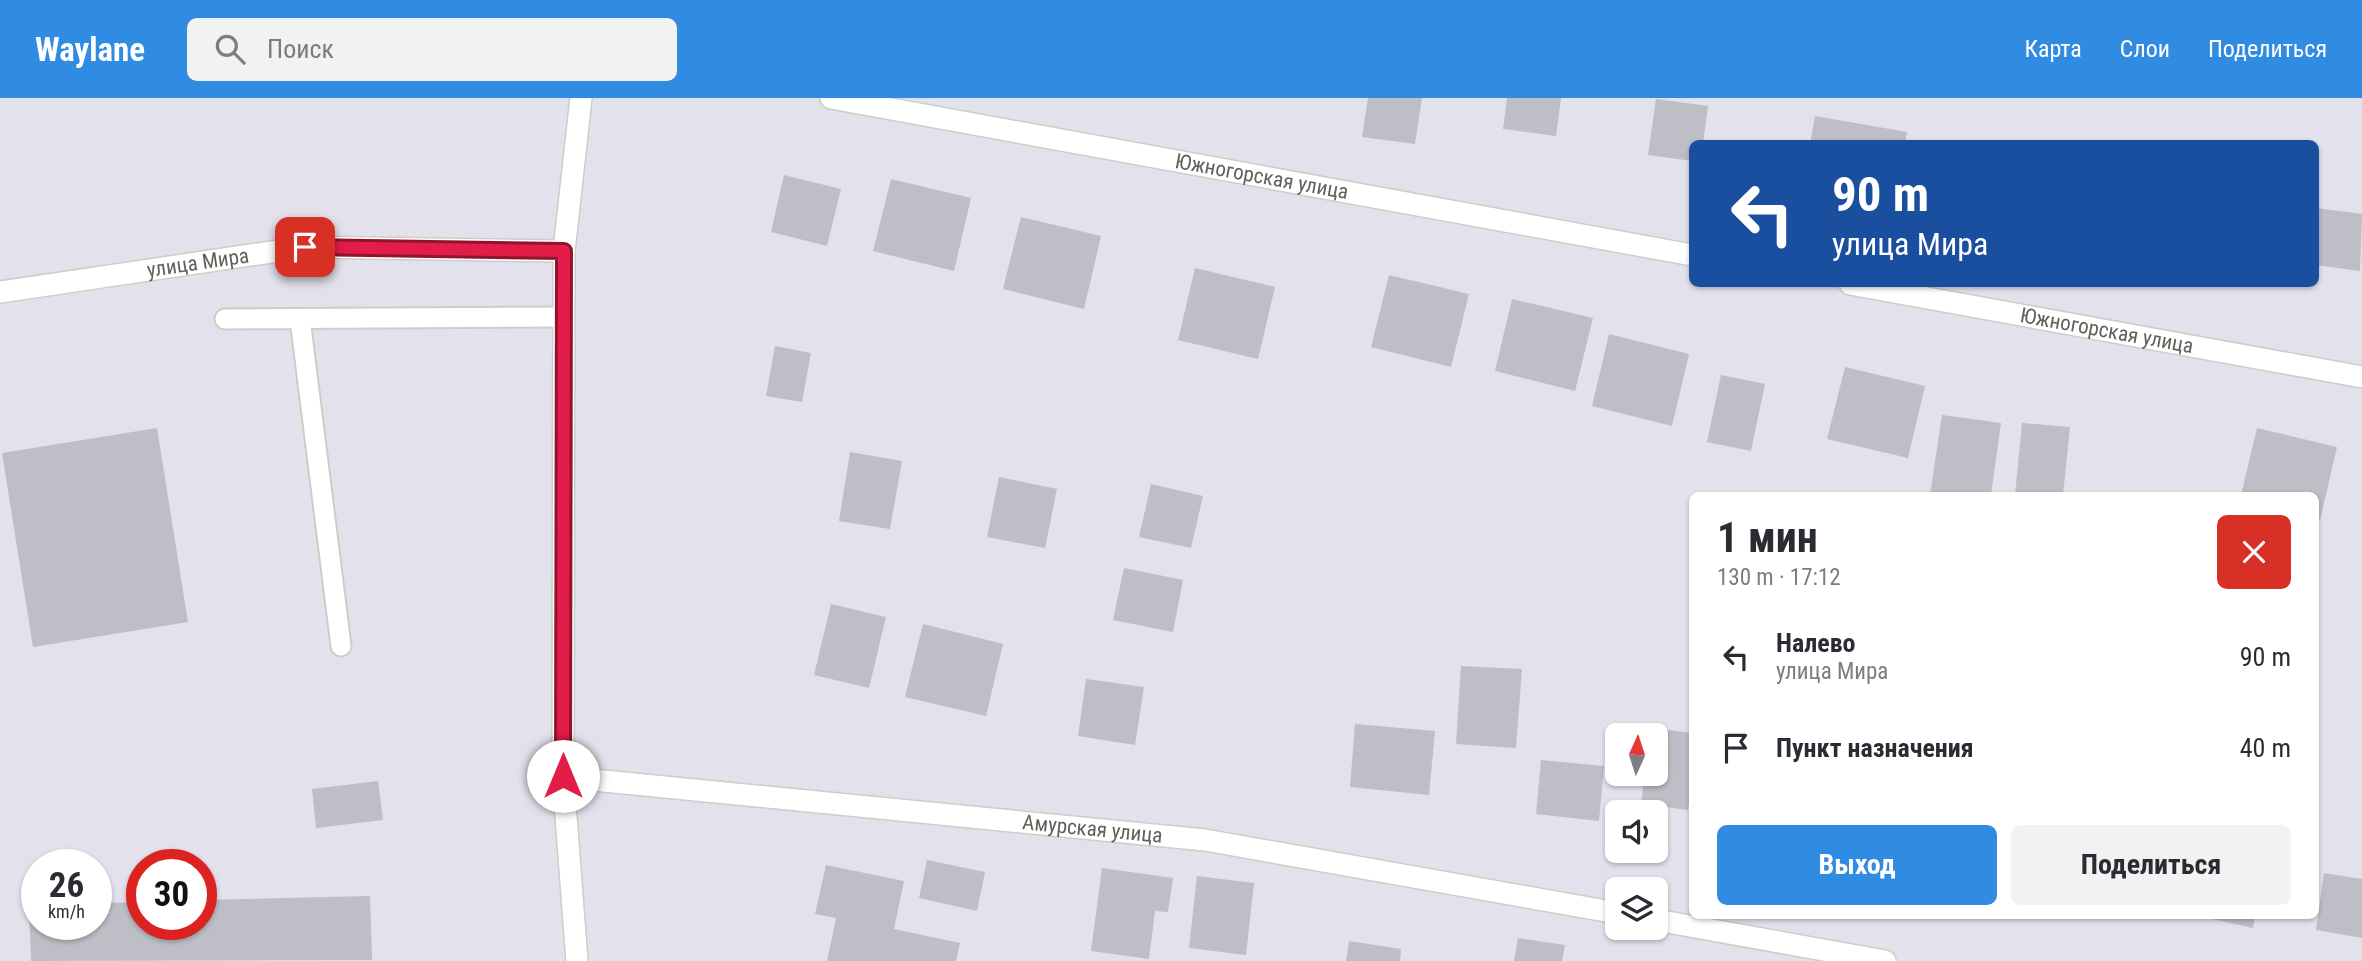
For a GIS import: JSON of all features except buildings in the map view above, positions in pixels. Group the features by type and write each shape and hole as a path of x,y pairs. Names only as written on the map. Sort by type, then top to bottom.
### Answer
{"street":[{"path":"577,961 563,776 564,251 580,98"},
{"name":"Южногорская улица","path":"831,98 1689,254"},
{"name":"улица Мира","path":"0,292 305,247 564,251"},
{"name":"Южногорская улица","path":"1867,287 2362,377"},
{"name":"Амурская улица","path":"563,776 1206,840 1605,911"},
{"path":"1668,922 1885,961"}],"lane":[{"path":"225,319 564,317"},
{"path":"300,319 341,646"}],"route":[{"path":"305,247 564,251 563,776"}]}
